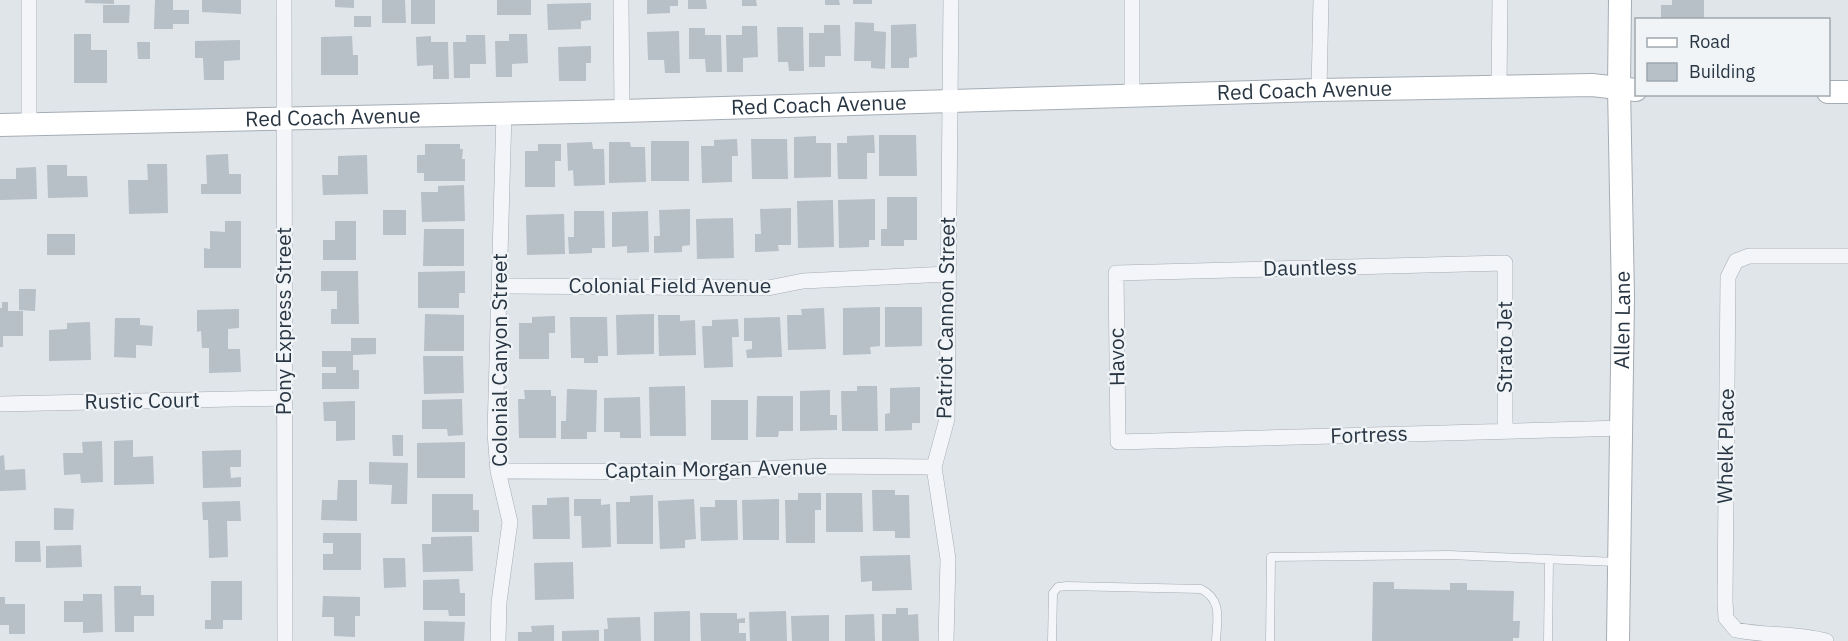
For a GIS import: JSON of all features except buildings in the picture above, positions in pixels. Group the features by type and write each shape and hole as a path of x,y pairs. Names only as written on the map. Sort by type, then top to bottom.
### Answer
{"street":[{"path":"29,0 29,125"},
{"name":"Pony Express Street","path":"284,0 285,641"},
{"path":"621,0 622,111"},
{"name":"Patriot Cannon Street","path":"946,641 948,559 934,467 947,419 951,0"},
{"path":"1132,0 1132,95"},
{"path":"1319,90 1321,0"},
{"path":"1498,87 1500,0"},
{"name":"Allen Lane","path":"1618,641 1628,88 1620,0"},
{"name":"Red Coach Avenue","path":"0,125 622,111 1319,90 1498,87 1628,88"},
{"path":"1830,92 1848,92"},
{"name":"Colonial Canyon Street","path":"498,641 499,602 510,522 498,471 495,433 504,113"},
{"name":"Whelk Place","path":"1826,641 1807,636 1755,634 1736,630 1726,618 1728,277 1736,261 1749,256 1848,256"},
{"name":"Dauntless","path":"1116,273 1505,263"},
{"name":"Strato Jet","path":"1505,263 1505,431"},
{"name":"Havoc","path":"1116,273 1118,442"},
{"name":"Colonial Field Avenue","path":"499,286 768,288 803,281 948,274"},
{"name":"Rustic Court","path":"0,404 284,398"},
{"name":"Fortress","path":"1118,442 1621,428"},
{"name":"Captain Morgan Avenue","path":"498,471 704,472 825,466 934,467"}],"lane":[{"path":"1270,641 1271,557 1449,555 1620,562"},
{"path":"1548,641 1549,559"},
{"path":"1052,641 1053,593 1058,587 1067,586 1201,589 1211,594 1217,606 1216,641"}]}
